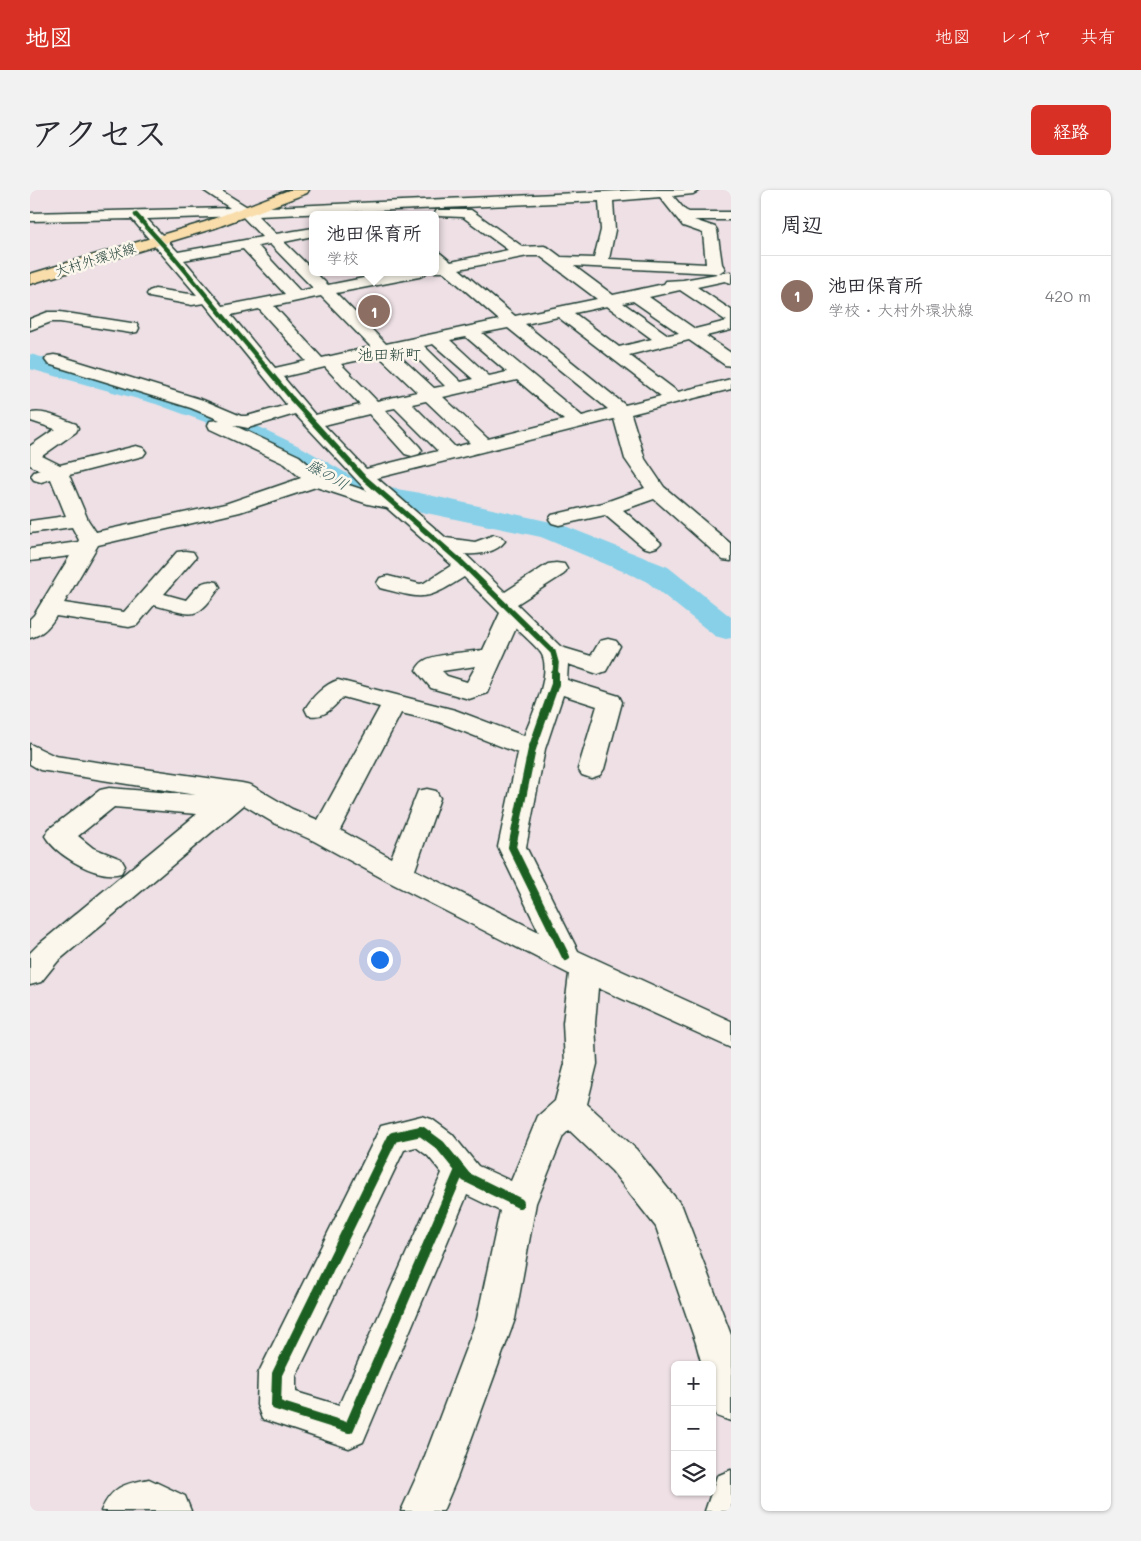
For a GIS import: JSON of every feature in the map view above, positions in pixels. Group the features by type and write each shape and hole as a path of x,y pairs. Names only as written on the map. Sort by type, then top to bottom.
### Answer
{"main road":[{"name":"大村外環状線","path":"30,279 246,212 302,190"}],"street":[{"path":"210,190 246,212 309,275"},
{"path":"464,202 475,190"},
{"path":"30,216 246,212 378,204 399,205 664,193 693,190"},
{"path":"664,193 688,223 710,230 717,243 714,264 725,274"},
{"path":"600,263 609,240 609,195"},
{"path":"439,212 466,214 520,252"},
{"path":"680,213 687,216 731,216"},
{"path":"136,215 174,257 206,298 311,422 380,492 465,566 553,652 598,666 608,646"},
{"path":"174,257 305,234"},
{"path":"247,244 296,296"},
{"path":"440,264 520,252 544,251 665,340"},
{"path":"557,261 725,274"},
{"path":"440,264 621,412 635,459 657,492 731,556"},
{"path":"630,288 659,290 725,274"},
{"path":"310,276 383,350 484,446"},
{"path":"342,276 352,285"},
{"path":"219,312 352,285 370,277"},
{"path":"579,278 607,280"},
{"path":"270,374 610,301 630,288 682,285 731,317"},
{"path":"630,288 691,334 731,361"},
{"path":"659,290 674,300"},
{"path":"156,294 192,300 206,298"},
{"path":"262,304 372,408 412,450"},
{"path":"561,311 674,397"},
{"path":"30,325 48,317 60,317 131,328"},
{"path":"705,322 731,340"},
{"path":"615,353 691,334 705,322 731,325"},
{"path":"470,332 578,422"},
{"path":"438,338 486,382"},
{"path":"412,344 458,388"},
{"path":"54,360 197,404 238,421 248,422 298,407"},
{"path":"311,422 520,374"},
{"path":"90,383 156,403 217,425 292,460 315,480 375,500 380,492 450,454 731,384"},
{"path":"398,402 450,454"},
{"path":"38,417 69,428 30,456 58,472 88,544"},
{"path":"30,478 136,452"},
{"path":"30,555 88,544 176,522 285,493 315,480"},
{"path":"559,519 609,508 657,492"},
{"path":"609,508 650,543"},
{"path":"30,527 78,520"},
{"path":"439,543 474,549 486,548 494,541"},
{"path":"30,631 43,619 88,544"},
{"path":"50,608 129,620 185,556"},
{"path":"388,583 420,591 432,588 465,566"},
{"path":"492,656 508,607 556,569"},
{"path":"149,597 191,608 209,587"},
{"path":"422,1511 437,1478 496,1319 519,1203 550,1127 570,1108 581,1064 575,962 512,847 532,749 555,684 556,663 553,652"},
{"path":"555,684 610,702 592,769"},
{"path":"317,709 338,688 446,716 532,749"},
{"path":"324,834 394,703"},
{"path":"30,753 49,764 233,791 324,834 399,875 575,962 731,1035"},
{"path":"112,866 83,855 59,836 109,797 200,805 233,791"},
{"path":"30,973 48,953 233,791"},
{"path":"399,875 427,798"},
{"path":"570,1108 624,1160 670,1218 715,1343 731,1402"},
{"path":"460,1170 349,1428 276,1405 277,1374 394,1137 422,1131 440,1145 466,1177 519,1203"},
{"path":"726,1511 731,1490"},
{"path":"122,1511 132,1503 149,1499 170,1511"}],"waterway":[{"name":"藤の川","path":"30,361 165,399 217,417 293,454 355,490 550,530 657,574 726,629 731,628"}],"cycle path":[{"path":"136,215 174,257 311,422 362,476 461,562 553,652 556,663 555,684 532,749 512,847 566,957"},
{"path":"460,1170 349,1428 276,1405 277,1374 393,1137 421,1131 440,1145 466,1177 519,1203"}],"place":[{"name":"池田保育所","path":"374,311"}],"district":[{"name":"池田新町","path":"389,353"}]}
